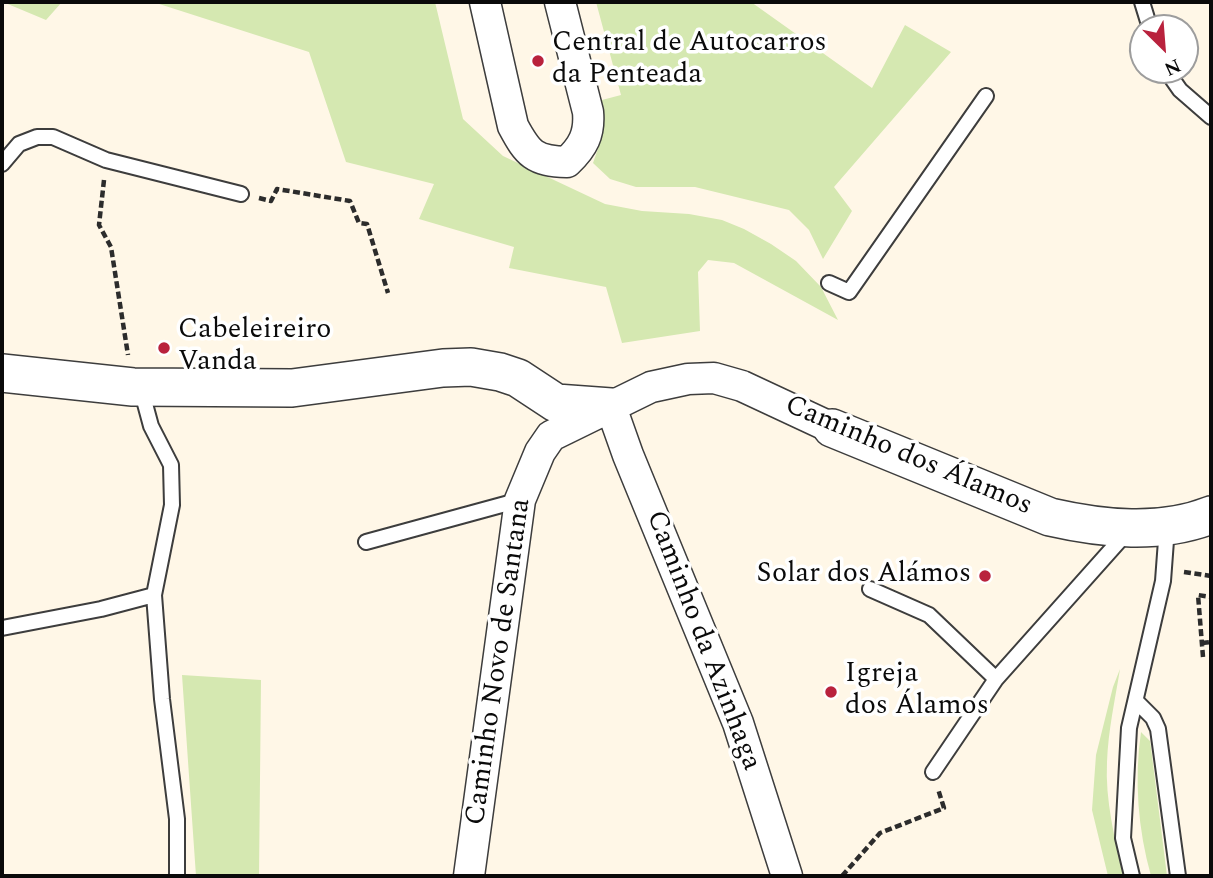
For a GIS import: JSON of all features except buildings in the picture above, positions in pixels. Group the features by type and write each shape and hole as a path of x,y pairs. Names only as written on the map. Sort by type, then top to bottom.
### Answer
{"street":[{"path":"485,2 513,126 522,143 533,155 545,162 567,162 581,149 589,126 588,112 560,2"},
{"path":"2,373 136,387 292,388 443,368 471,367 518,378 556,403 611,407"},
{"name":"Caminho dos Álamos","path":"611,407 651,387 688,379 713,378 741,386 832,428 1050,517 1084,525 1181,524"},
{"name":"Caminho Novo de Santana","path":"469,876 520,500 540,452 551,436 611,407"},
{"name":"Caminho da Azinhaga","path":"611,407 628,455 738,723 788,876"}],"lane":[{"path":"1176,84 1211,117"},
{"path":"829,283 849,292 986,96"},
{"path":"2,164 19,144 37,137 53,137 106,160 242,194"},
{"path":"136,387 151,426 171,465 172,505 153,595 162,699 177,819 177,876"},
{"path":"366,542 520,500"},
{"path":"933,772 996,679 1181,524"},
{"path":"1132,876 1123,838 1129,728 1163,581 1181,524"},
{"path":"870,589 929,615 996,679"},
{"path":"2,628 101,609 153,595"},
{"path":"1136,701 1153,718 1158,729 1178,876"}],"path":[{"path":"106,160 99,225 111,247 136,387"},
{"path":"242,194 271,201 277,190 350,201 359,223 367,224 388,293"},
{"path":"1187,572 1211,576"},
{"path":"1203,657 1198,595 1211,597"},
{"path":"1202,643 1211,642"},
{"path":"842,876 880,833 944,808 933,772"}],"green space":[{"path":"3,2 62,2 46,20"},
{"path":"153,2 435,2 463,119 503,156 605,204 642,211 689,214 722,220 744,229 796,261 821,287 838,320 734,263 708,260 698,272 700,331 622,343 606,287 509,268 514,247 419,219 434,184 346,162 309,52"},
{"path":"596,2 751,2 872,88 905,25 951,52 834,187 852,211 823,259 809,230 789,210 695,187 636,187 610,179 593,163 602,137 602,100 621,95"},
{"path":"1120,669 1109,739 1107,776 1111,819 1123,876 1108,876 1092,810 1096,755"},
{"path":"182,675 261,680 259,876 196,876"},
{"path":"1141,732 1150,741 1167,876 1151,876 1143,840 1138,786"}],"place":[{"name":"Central de Autocarros da Penteada","path":"538,61"},
{"name":"Cabeleireiro Vanda","path":"164,348"},
{"name":"Solar dos Alámos","path":"985,576"},
{"name":"Igreja dos Álamos","path":"831,692"}]}
